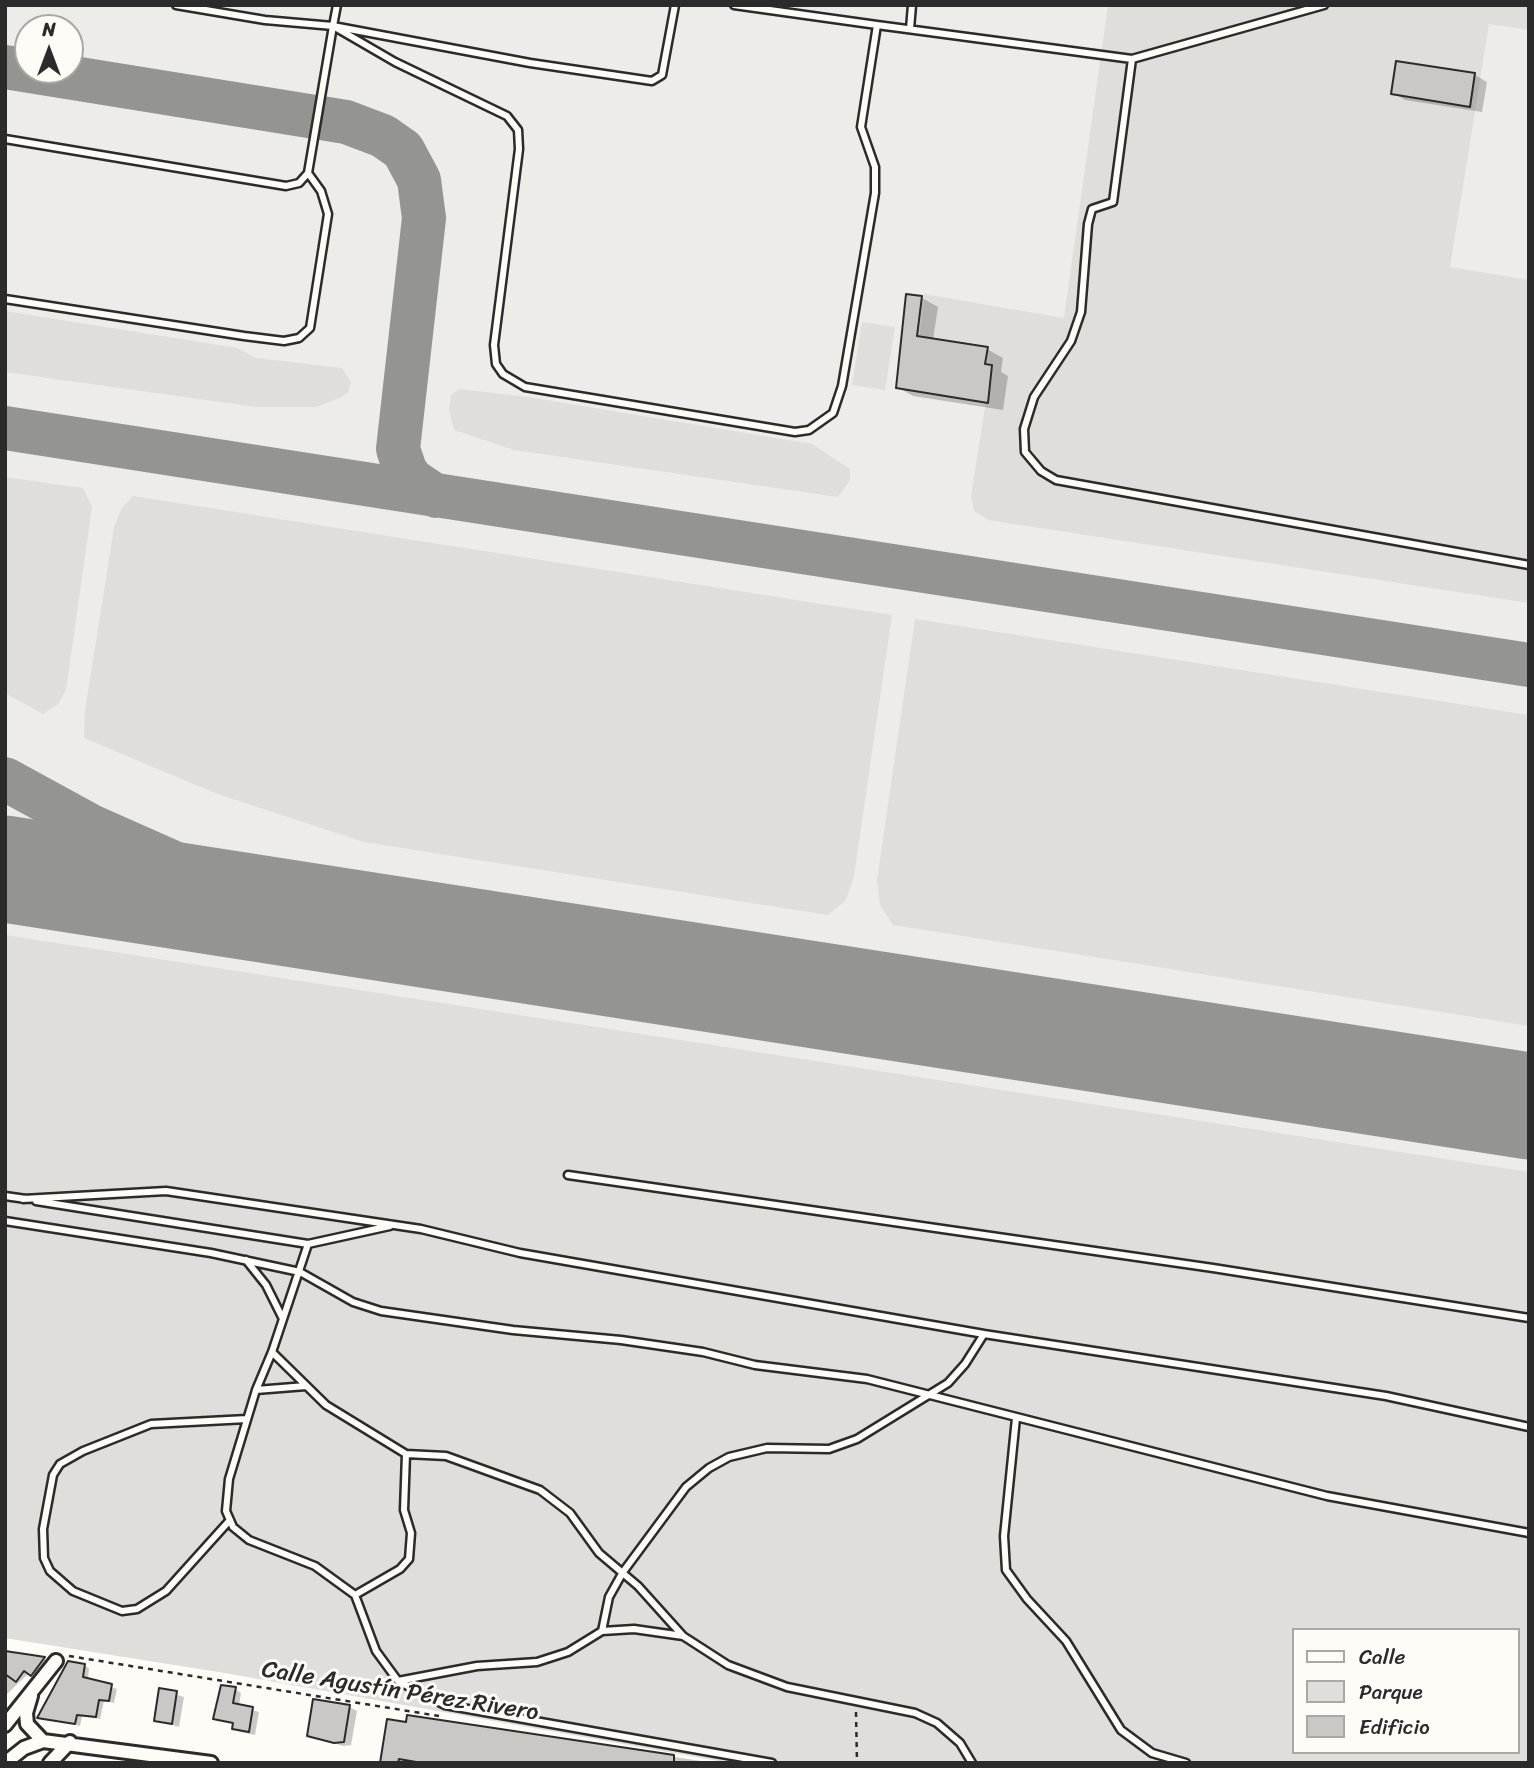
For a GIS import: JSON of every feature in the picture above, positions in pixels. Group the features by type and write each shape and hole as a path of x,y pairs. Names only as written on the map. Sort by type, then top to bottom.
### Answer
{"street":[{"path":"5,1725 61,1658"},
{"path":"32,1692 26,1713 27,1724 43,1741"},
{"path":"5,1763 24,1748 43,1741 70,1742 211,1763"},
{"path":"50,1763 70,1742"}],"lane":[{"path":"176,5 264,20 333,26 530,63 652,81 662,75 676,5"},
{"path":"5,139 286,186 299,183 308,173 337,5"},
{"path":"734,5 1132,59 1324,5"},
{"path":"910,29 912,5"},
{"path":"333,26 395,62 507,116 518,130 519,149 494,345 496,364 503,374 525,387 795,432 821,424 833,413 840,399 875,193 875,167 861,127 877,25"},
{"path":"1132,59 1114,201 1092,209 1088,224 1080,312 1071,341 1034,397 1024,429 1025,452 1041,471 1056,480 1529,565"},
{"path":"5,299 244,336 285,341 299,338 310,328 328,214 321,191 308,173"},
{"path":"568,1175 1213,1268 1529,1318"},
{"path":"23,1199 166,1191 395,1225 520,1253 985,1334 1386,1396 1529,1427"},
{"path":"5,1196 308,1244 395,1225"},
{"path":"5,1221 246,1260 300,1272 353,1302 381,1311 513,1330 621,1340 703,1352 755,1365 867,1379 1327,1496 1529,1533"},
{"path":"308,1244 272,1352 256,1390 229,1479 226,1511 233,1527 249,1540 315,1566 355,1595 376,1651 398,1681 445,1705 772,1763"},
{"path":"246,1260 266,1285 283,1319"},
{"path":"602,1631 609,1597 623,1572 686,1487 709,1468 729,1457 767,1448 829,1449 857,1439 948,1383 965,1364 985,1334"},
{"path":"272,1352 326,1405 406,1454 446,1456 540,1490 570,1513 598,1553 623,1572 683,1636 740,1669 787,1687 915,1713 937,1723 960,1743 972,1763"},
{"path":"256,1390 307,1386"},
{"path":"1016,1418 1004,1536 1006,1570 1027,1599 1066,1641 1121,1730 1152,1753 1186,1763"},
{"path":"230,1520 166,1591 137,1609 122,1611 73,1591 50,1571 44,1558 43,1529 53,1475 60,1464 83,1451 151,1424 247,1419"},
{"path":"355,1595 400,1569 409,1559 411,1533 404,1510 406,1454"},
{"path":"398,1681 477,1666 537,1662 568,1653 602,1631 635,1629 683,1636"}],"path":[{"name":"Calle Agustín Pérez Rivero","path":"61,1658 449,1717"},
{"path":"855,1702 857,1763"}],"shaded area":[{"path":"5,5 1529,5 1529,1763 730,1763 225,1673 5,1638"}],"green space":[{"path":"1108,5 1529,5 1529,30 1489,24 1450,267 1529,280 1529,603 988,520 974,511 971,496 992,363 988,362 990,346 920,335 924,294 1064,318"},
{"path":"5,311 237,348 256,358 342,368 351,382 348,392 342,397 316,407 256,407 5,372"},
{"path":"862,322 895,327 885,390 852,385"},
{"path":"460,389 528,397 812,444 850,469 850,480 838,497 514,450 454,430 449,410 451,395"},
{"path":"5,477 83,488 92,507 66,690 58,704 43,714 5,693"},
{"path":"133,496 892,615 854,876 846,900 828,915 364,842 215,793 84,738 85,710 114,528 121,509"},
{"path":"915,619 1529,715 1529,1026 893,925 880,905 877,880"},
{"path":"5,935 1529,1172 1529,1763 730,1763 225,1673 5,1638"}],"building":[{"path":"1396,61 1475,73 1470,107 1391,94"},
{"path":"906,294 922,296 917,336 988,347 985,364 992,365 988,403 896,388"},
{"path":"5,1651 45,1657 31,1676 24,1671 16,1682 5,1674"},
{"path":"68,1661 85,1664 83,1677 112,1684 109,1701 99,1700 96,1717 77,1715 75,1724 37,1718"},
{"path":"221,1685 236,1687 233,1703 253,1707 249,1732 232,1729 233,1723 213,1719"},
{"path":"159,1688 177,1691 172,1724 154,1721"},
{"path":"313,1699 350,1705 344,1742 334,1743 307,1736"},
{"path":"407,1715 674,1755 674,1763 422,1763 399,1759 398,1763 380,1763 387,1719 406,1722"}],"taxiway":[{"path":"5,67 346,122 383,136 403,150 419,180 424,218 398,449 405,470 412,480 436,496"},
{"path":"5,428 1529,665"},
{"path":"5,779 91,826 188,869 263,896 434,935"}],"runway":[{"path":"5,869 1529,1106"}]}
